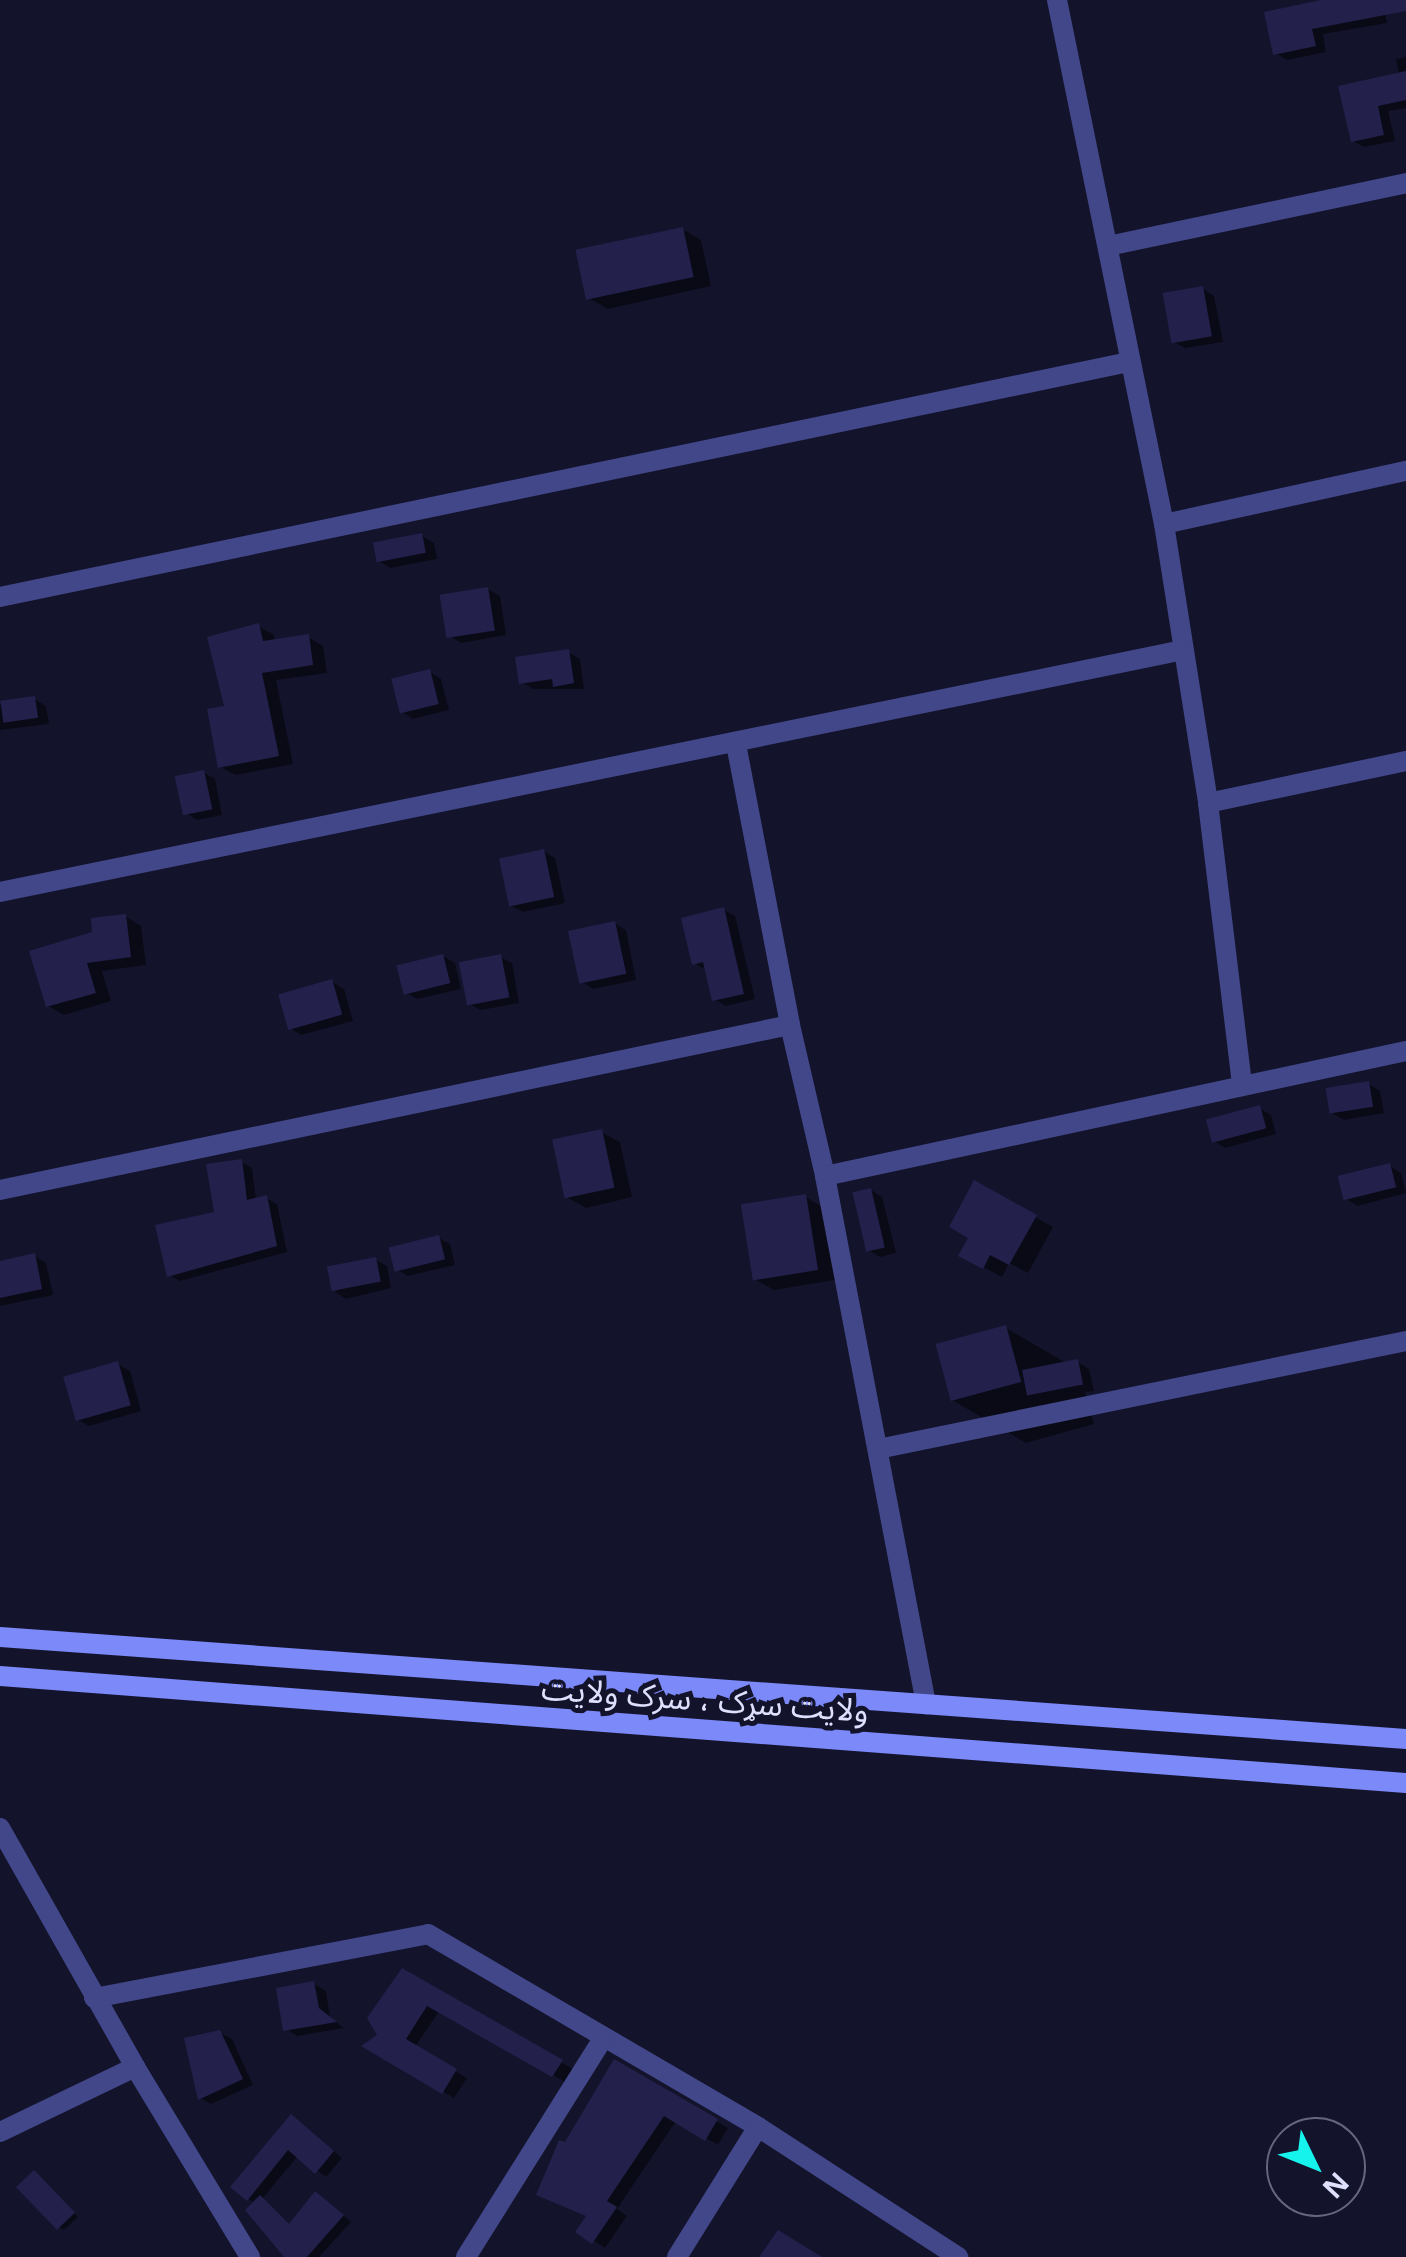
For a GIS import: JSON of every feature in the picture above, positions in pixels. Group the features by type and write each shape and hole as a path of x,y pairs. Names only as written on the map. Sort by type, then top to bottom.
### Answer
{"main road":[{"name":"ولایت سړک ، سرک ولایت","path":"0,1637 1406,1739"},
{"name":"ولایت سړک ، سرک ولایت","path":"0,1676 1406,1783"}],"street":[{"path":"1057,0 1164,524 1208,804 1242,1084"},
{"path":"1108,246 1406,183"},
{"path":"0,597 1129,362"},
{"path":"1164,524 1406,472"},
{"path":"0,892 1184,650"},
{"path":"736,744 790,1025 826,1176 926,1704"},
{"path":"1208,804 1406,761"},
{"path":"0,1190 790,1025"},
{"path":"826,1176 1406,1051"},
{"path":"878,1449 1406,1341"},
{"path":"0,1828 240,2251"},
{"path":"94,1998 428,1934 758,2127 951,2255"},
{"path":"466,2257 603,2039"},
{"path":"0,2132 135,2067"},
{"path":"677,2257 758,2127"}],"building":[{"path":"1321,0 1406,0 1406,11 1312,29 1316,46 1273,55 1264,12"},
{"path":"1406,71 1406,100 1378,106 1384,135 1351,142 1338,86"},
{"path":"683,227 694,277 586,300 575,250"},
{"path":"1203,286 1212,336 1171,343 1163,293"},
{"path":"422,533 426,553 377,562 373,543"},
{"path":"488,587 495,630 446,638 440,595"},
{"path":"259,623 263,641 309,634 313,665 262,673 279,756 218,768 207,709 224,706 207,637"},
{"path":"569,649 574,683 553,687 552,679 519,684 515,657"},
{"path":"430,669 439,704 400,714 391,679"},
{"path":"35,696 38,718 3,723 0,701"},
{"path":"204,770 212,809 183,815 175,776"},
{"path":"544,849 554,897 509,906 499,859"},
{"path":"724,907 744,994 712,1001 703,962 692,965 681,918"},
{"path":"126,914 131,957 87,963 96,993 46,1007 29,951 92,932 91,918"},
{"path":"615,921 626,974 579,984 568,931"},
{"path":"443,954 450,983 404,995 396,966"},
{"path":"501,954 509,997 467,1005 459,962"},
{"path":"332,979 342,1015 288,1030 278,994"},
{"path":"1369,1081 1373,1107 1330,1114 1326,1088"},
{"path":"1260,1105 1266,1128 1212,1143 1206,1119"},
{"path":"602,1129 614,1188 565,1198 552,1140"},
{"path":"242,1159 247,1200 267,1195 277,1246 167,1277 155,1225 214,1212 206,1164"},
{"path":"1390,1163 1396,1187 1344,1200 1338,1176"},
{"path":"974,1180 1037,1215 1009,1265 990,1255 983,1269 958,1256 968,1238 949,1227"},
{"path":"871,1188 885,1247 866,1252 852,1192"},
{"path":"806,1194 818,1270 753,1280 741,1204"},
{"path":"439,1235 445,1259 395,1272 389,1248"},
{"path":"35,1253 42,1289 0,1298 0,1261"},
{"path":"376,1257 381,1282 332,1291 327,1267"},
{"path":"1006,1325 1021,1382 951,1401 935,1344"},
{"path":"1078,1359 1083,1385 1027,1395 1022,1370"},
{"path":"118,1361 131,1405 76,1421 63,1377"},
{"path":"402,1968 563,2060 552,2077 427,2006 406,2039 457,2069 442,2094 361,2046 377,2035 367,2018"},
{"path":"314,1981 319,2008 337,2022 283,2031 276,1988"},
{"path":"220,2030 243,2079 198,2100 184,2038"},
{"path":"614,2059 718,2119 705,2141 664,2116 607,2201 617,2207 592,2244 575,2232 586,2216 536,2195 559,2140 565,2142"},
{"path":"291,2114 334,2151 315,2174 288,2150 247,2201 230,2187"},
{"path":"34,2170 75,2212 57,2230 16,2187"},
{"path":"315,2191 344,2215 307,2257 284,2257 245,2210 260,2195 289,2224"},
{"path":"778,2230 822,2257 759,2257"}]}
